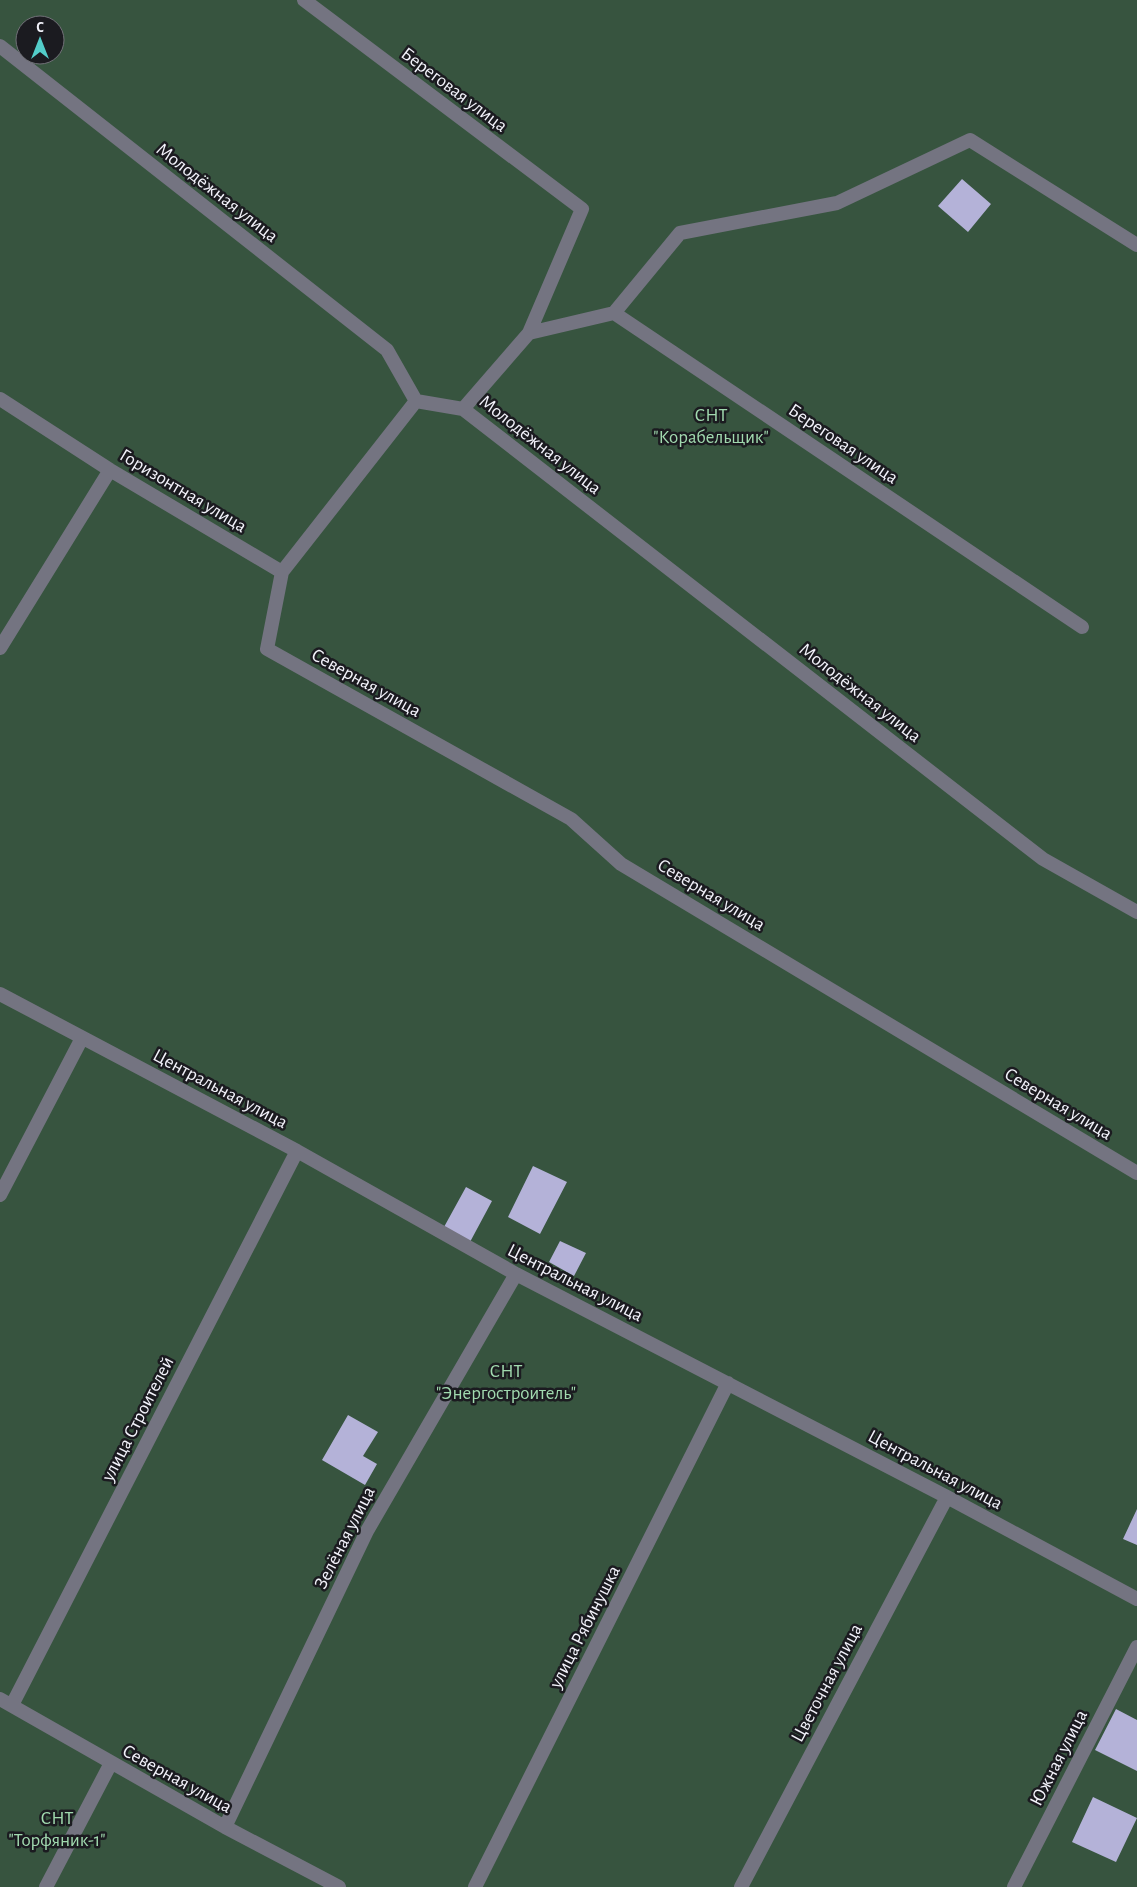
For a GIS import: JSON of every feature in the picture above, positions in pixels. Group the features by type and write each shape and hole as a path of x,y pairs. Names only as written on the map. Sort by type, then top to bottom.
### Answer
{"street":[{"name":"Береговая улица","path":"304,0 582,209 529,333"},
{"name":"Молодёжная улица","path":"0,46 387,350 416,401 463,408 1043,859 1137,912"},
{"path":"463,408 529,333 614,313 680,233 837,203 970,140 1137,245"},
{"name":"Береговая улица","path":"614,313 1082,627"},
{"name":"Горизонтная улица","path":"0,399 110,470 282,572"},
{"path":"282,572 416,401"},
{"path":"0,648 110,470"},
{"name":"Северная улица","path":"282,572 267,649 571,819 622,864 1137,1172"},
{"name":"Центральная улица","path":"0,994 297,1150 516,1274 947,1496 1137,1599"},
{"path":"0,1195 82,1038"},
{"name":"улица Строителей","path":"6,1702 297,1150"},
{"name":"Зелёная улица","path":"225,1828 367,1531 516,1274"},
{"name":"улица Рябинушка","path":"475,1887 728,1383"},
{"name":"Цветочная улица","path":"741,1887 947,1496"},
{"name":"Южная улица","path":"1014,1887 1137,1647"},
{"name":"Северная улица","path":"6,1702 225,1828 339,1887"},
{"path":"46,1887 111,1763"}],"green space":[{"path":"0,0 1137,0 1137,1887 0,1887"}],"building":[{"path":"962,179 991,204 968,232 938,206"},
{"path":"533,1166 567,1182 540,1234 508,1217"},
{"path":"466,1187 492,1201 470,1242 444,1227"},
{"path":"560,1241 586,1253 574,1276 549,1262"},
{"path":"348,1415 378,1432 363,1456 377,1464 365,1485 322,1460"},
{"path":"1137,1509 1137,1545 1123,1539"},
{"path":"1116,1709 1137,1720 1137,1771 1095,1750"},
{"path":"1093,1797 1137,1818 1116,1862 1072,1842"}],"park label":[{"name":"СНТ \"Корабельщик\"","path":"711,426"},
{"name":"СНТ \"Энергостроитель\"","path":"506,1382"},
{"name":"СНТ \"Торфяник-1\"","path":"57,1829"}]}
